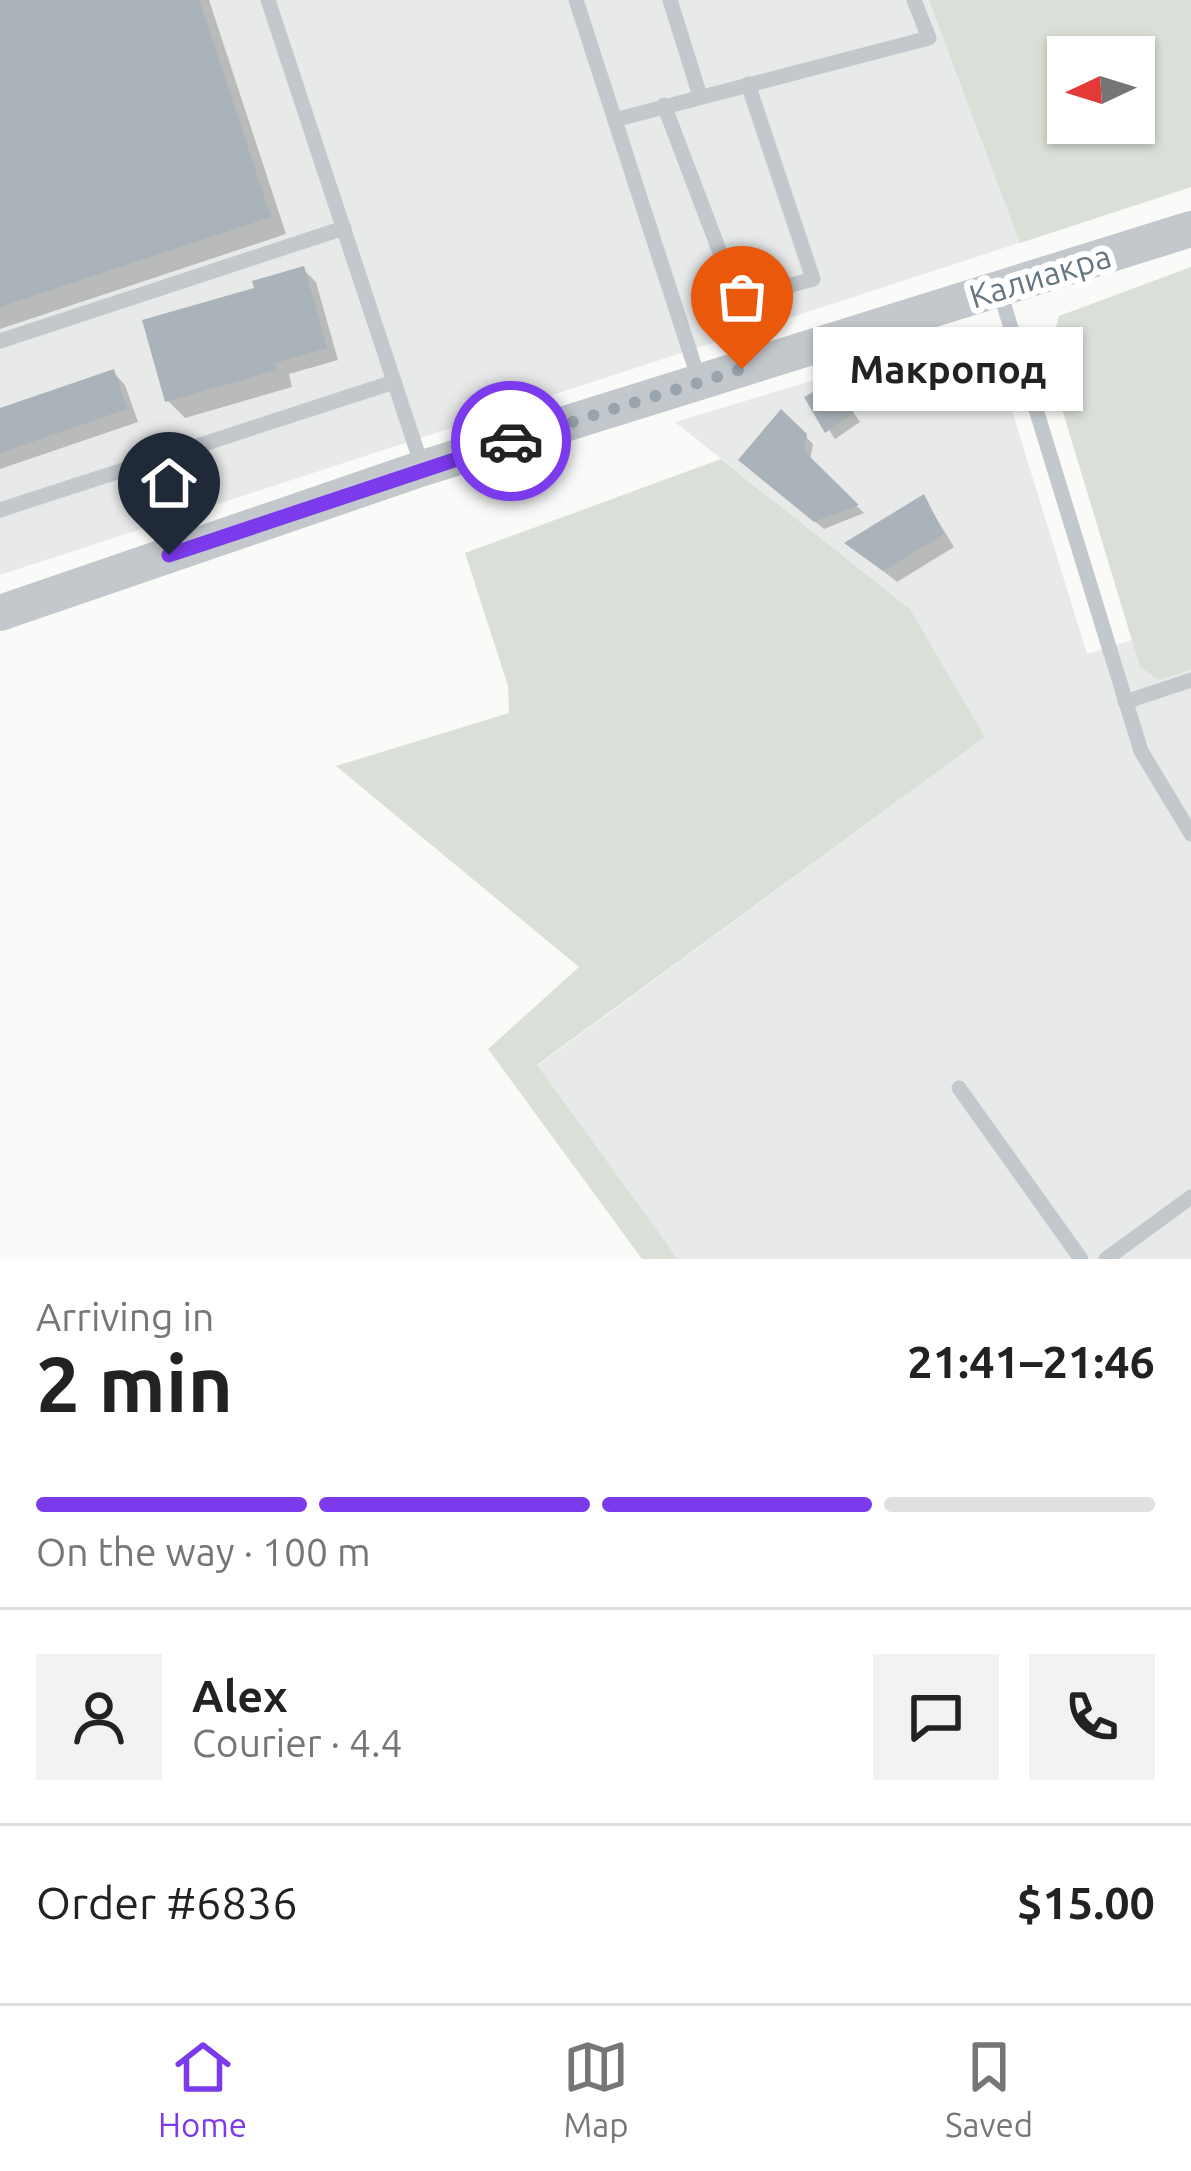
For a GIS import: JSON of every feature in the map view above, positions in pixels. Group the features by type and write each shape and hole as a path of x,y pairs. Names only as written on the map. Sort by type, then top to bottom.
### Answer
{"street":[{"name":"Калиакра","path":"0,613 423,468 1191,229"}],"lane":[{"path":"268,0 423,468"},
{"path":"576,0 700,382"},
{"path":"670,0 700,96"},
{"path":"618,119 928,38 914,0"},
{"path":"664,105 738,300 813,279 748,84"},
{"path":"0,341 344,228"},
{"path":"999,289 1125,702 1156,784 1191,834"},
{"path":"0,510 394,382"},
{"path":"1125,702 1191,680"},
{"path":"959,1088 1081,1259"},
{"path":"1106,1259 1191,1197"}],"shaded area":[{"path":"0,0 1191,0 1191,187 0,575"},
{"path":"929,0 1191,0 1191,187 1020,243"},
{"path":"1191,267 1191,670 1158,680 1140,667 1047,359 1059,316"},
{"path":"948,340 996,359 1087,654 1132,640 1140,667 1158,680 1191,670 1191,1259 678,1259 537,1066 985,737 910,609 675,422"},
{"path":"721,459 910,609 985,737 537,1065 678,1259 642,1259 488,1049 579,967 336,766 509,713 508,686 465,553"}],"building":[{"path":"0,0 199,0 271,217 0,307"},
{"path":"304,266 327,348 275,363 277,370 165,402 142,320 254,288 252,281"},
{"path":"114,369 127,409 0,453 0,408"},
{"path":"834,380 854,413 825,433 804,397"},
{"path":"781,409 807,434 804,451 859,505 814,522 738,460"},
{"path":"924,494 944,534 883,571 844,543"}],"way so far":[{"path":"511,441 742,369"}],"place":[{"name":"Макропод","path":"742,369"}],"route":[{"path":"169,555 511,441"}]}
